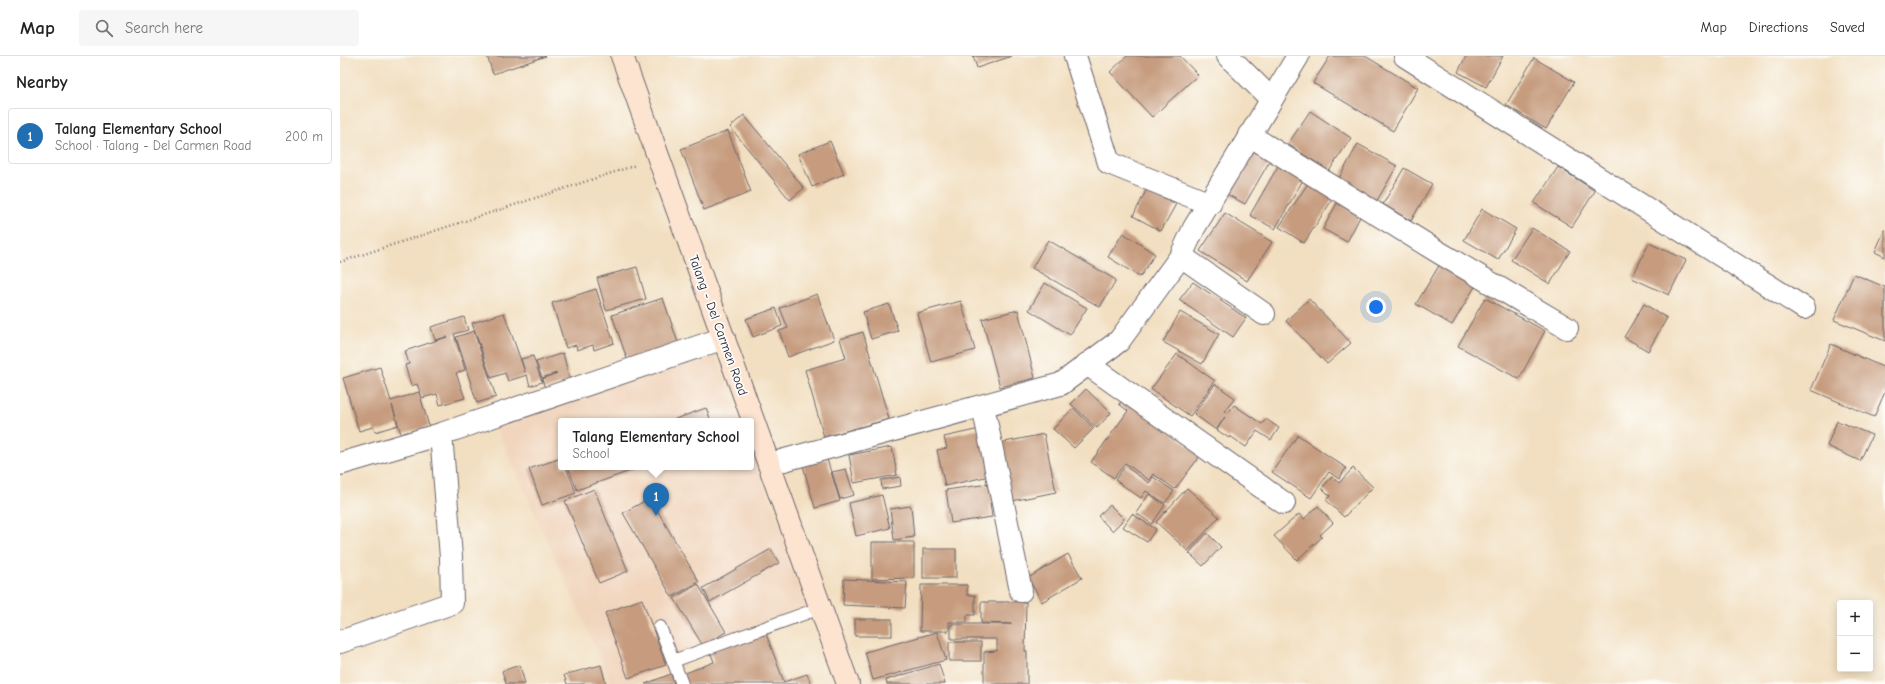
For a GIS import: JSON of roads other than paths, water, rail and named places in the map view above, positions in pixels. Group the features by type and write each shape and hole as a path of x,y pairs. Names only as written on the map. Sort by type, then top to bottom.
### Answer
{"street":[{"name":"Talang - Del Carmen Road","path":"622,56 753,418"},
{"path":"1075,56 1109,163 1210,204"},
{"path":"1228,56 1271,99"},
{"path":"770,464 1061,384 1119,341 1181,256 1194,228 1210,204 1249,135 1298,56"},
{"path":"1405,56 1804,308"},
{"path":"1249,135 1440,253 1567,328"},
{"path":"1181,256 1264,314"},
{"path":"340,464 441,434 724,338"},
{"path":"1087,364 1284,503"},
{"path":"983,406 1021,591"},
{"name":"Talang - Del Carmen Road","path":"754,420 848,684"},
{"path":"340,642 452,603 451,557 441,434"}],"lane":[{"path":"673,661 820,608"},
{"path":"660,627 682,684"}],"place":[{"name":"Talang Elementary School","path":"656,516"}]}
